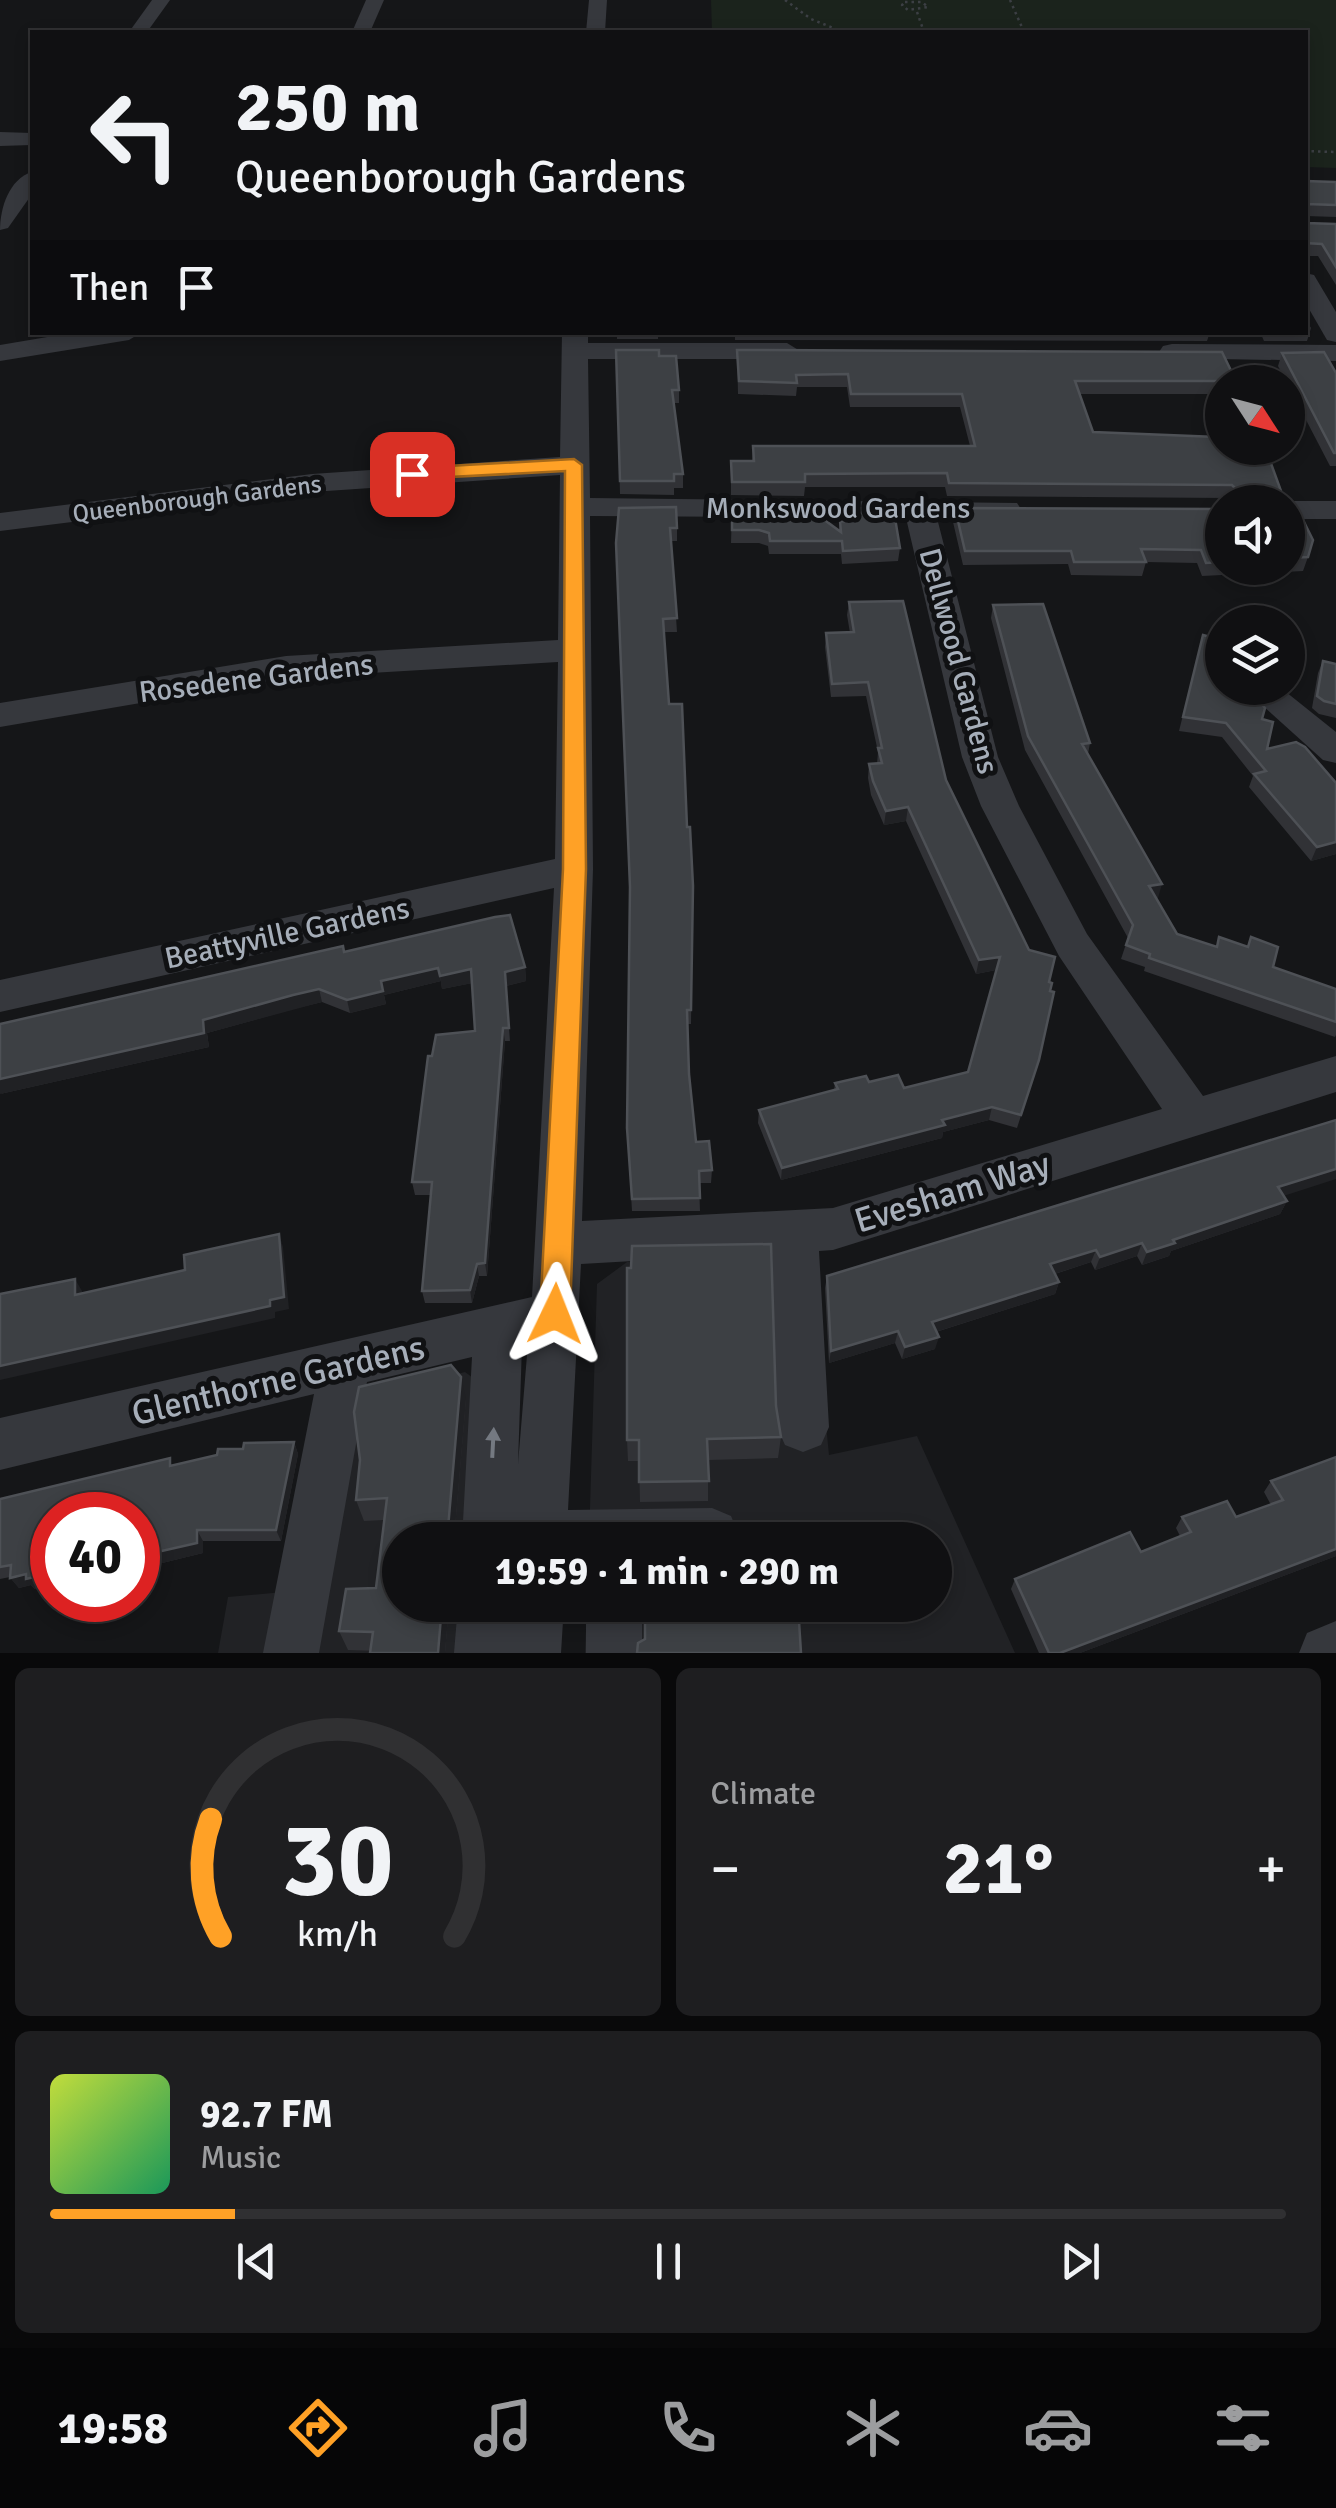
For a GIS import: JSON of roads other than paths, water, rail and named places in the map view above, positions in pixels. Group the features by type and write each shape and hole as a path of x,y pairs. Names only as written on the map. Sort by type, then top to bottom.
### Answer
{"street":[{"path":"139,30 161,0"},
{"path":"361,30 374,0"},
{"path":"596,30 598,0"},
{"path":"0,139 30,140"},
{"path":"0,223 30,182"},
{"path":"1308,285 1336,334"},
{"path":"0,353 111,335"},
{"path":"525,1522 555,1314 574,869 575,342 809,351"},
{"path":"1141,352 1336,353"},
{"name":"Queenborough Gardens","path":"0,522 312,482 574,465"},
{"name":"Monkswood Gardens","path":"573,507 1033,509"},
{"name":"Dellwood Gardens","path":"919,508 980,757 1000,806 1073,945 1193,1118"},
{"path":"1305,510 1336,510"},
{"name":"Rosedene Gardens","path":"0,715 286,668 574,650"},
{"path":"1281,705 1336,751"},
{"name":"Beattyville Gardens","path":"0,996 574,869"},
{"name":"Evesham Way","path":"557,1244 832,1229 1336,1074"},
{"path":"794,1234 803,1428"},
{"name":"Glenthorne Gardens","path":"0,1444 555,1314"},
{"path":"498,1328 520,1522"},
{"path":"292,1653 345,1365"},
{"path":"482,1653 485,1622"},
{"path":"533,1653 535,1622"},
{"path":"614,1622 614,1653"},
{"path":"1327,1653 1336,1650"}]}
